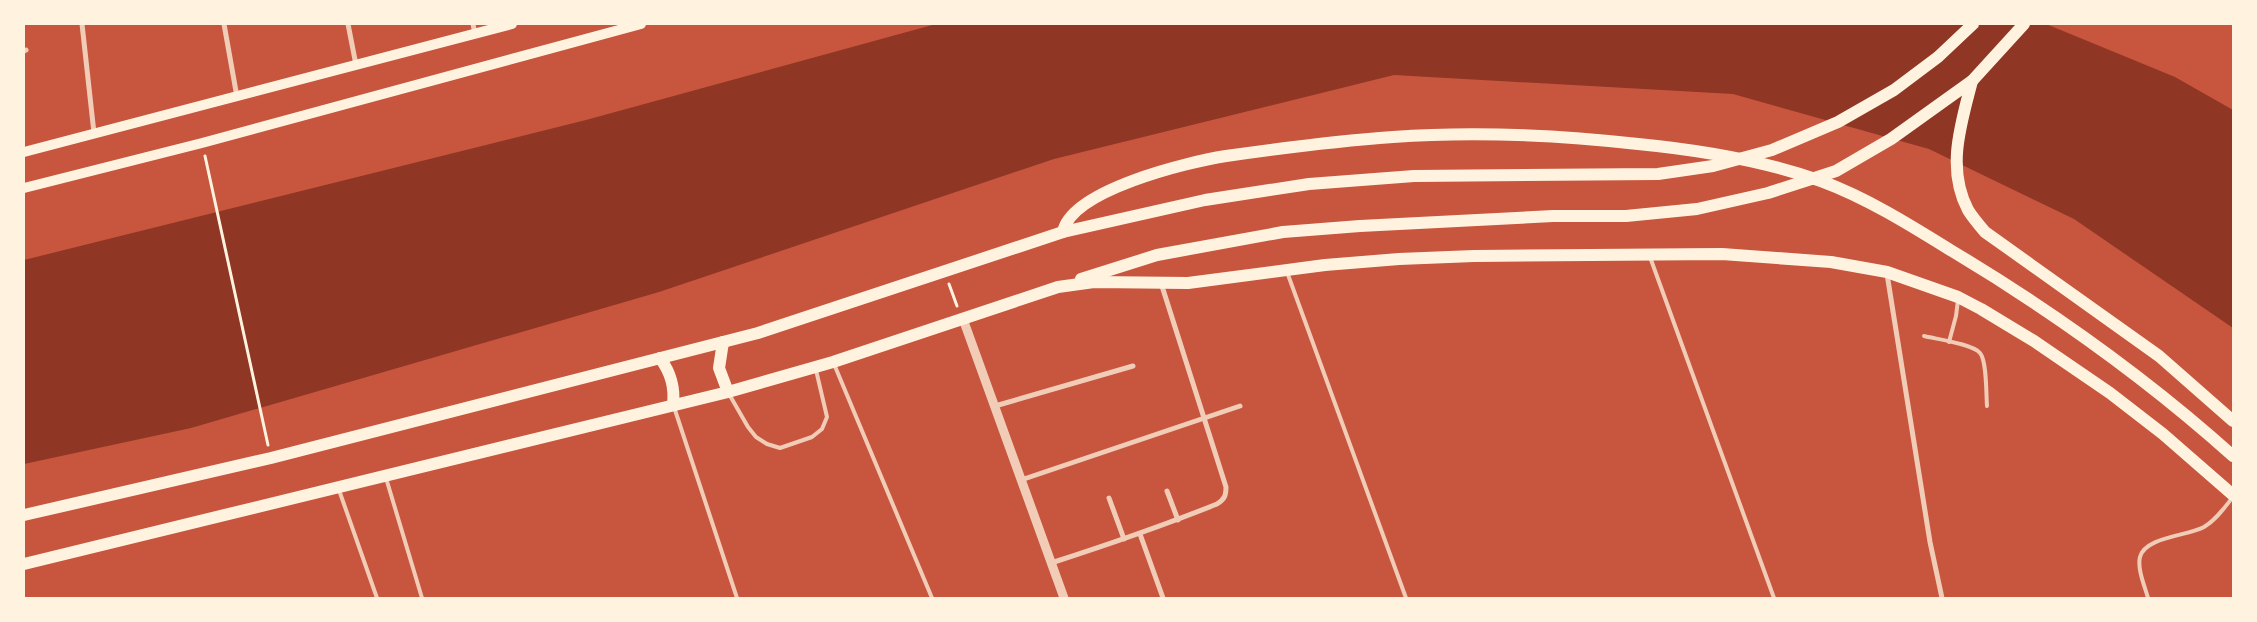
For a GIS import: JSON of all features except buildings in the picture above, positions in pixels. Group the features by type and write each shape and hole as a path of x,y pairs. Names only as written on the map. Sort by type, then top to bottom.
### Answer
{"main road":[{"path":"24,152 356,66 474,29 512,24"},
{"path":"24,188 202,143 641,24"},
{"path":"24,515 271,458 758,333 1063,232 1205,200 1309,184 1414,176 1658,174 1713,166 1772,150 1838,122 1894,90 1938,57 1973,24"},
{"path":"24,564 728,392 833,362 1058,287 1106,269 1157,255 1283,232 1553,216 1626,216 1697,209 1768,194 1836,171 1891,139 1972,81 2024,24"},
{"path":"1972,81 1955,157 1958,184 1968,210 1985,232 2160,356 2233,421"},
{"path":"1063,232 1067,219 1080,206 1133,180 1167,169 1203,160 1292,147 1381,138 1542,135 1683,149 1763,163 1823,182 1892,214 2016,289 2141,378 2233,456"},
{"path":"1058,287 1094,282 1188,283 1286,270 1400,259 1649,255 1777,257 1831,262 1886,272 1958,297 1982,309 2034,341 2110,393 2163,434 2233,496"},
{"path":"722,342 719,368 728,392"},
{"path":"660,358 666,366 673,385 673,404"}],"street":[{"path":"82,24 94,133"},
{"path":"224,24 237,97"},
{"path":"348,24 356,66"},
{"path":"1886,272 1930,542 1942,598"},
{"path":"1051,563 1178,520 1223,500 1226,494 1226,487 1161,282"},
{"path":"963,319 1064,598"},
{"path":"995,406 1133,366"},
{"path":"1021,480 1240,406"},
{"path":"1167,491 1178,520"},
{"path":"1109,498 1124,539"},
{"path":"1140,534 1163,598"}],"lane":[{"path":"1649,255 1774,598"},
{"path":"1286,270 1406,598"},
{"path":"1949,342 1956,316 1958,297"},
{"path":"1924,336 1974,348 1981,353 1984,362 1987,406"},
{"path":"833,362 932,598"},
{"path":"728,392 756,437 767,444 780,448 812,437 822,429 827,417 816,367"},
{"path":"673,404 737,598"},
{"path":"386,475 422,598"},
{"path":"338,488 377,598"},
{"path":"2148,598 2139,562 2143,550 2152,543 2202,528 2216,518 2233,496"}],"path":[{"path":"202,143 265,430"},
{"path":"944,272 963,319"}],"shaded area":[{"path":"936,24 2046,24 2175,77 2233,110 2233,328 2074,219 1929,149 1733,94 1394,75 1054,159 659,292 191,428 24,464 24,260 586,120"}]}
